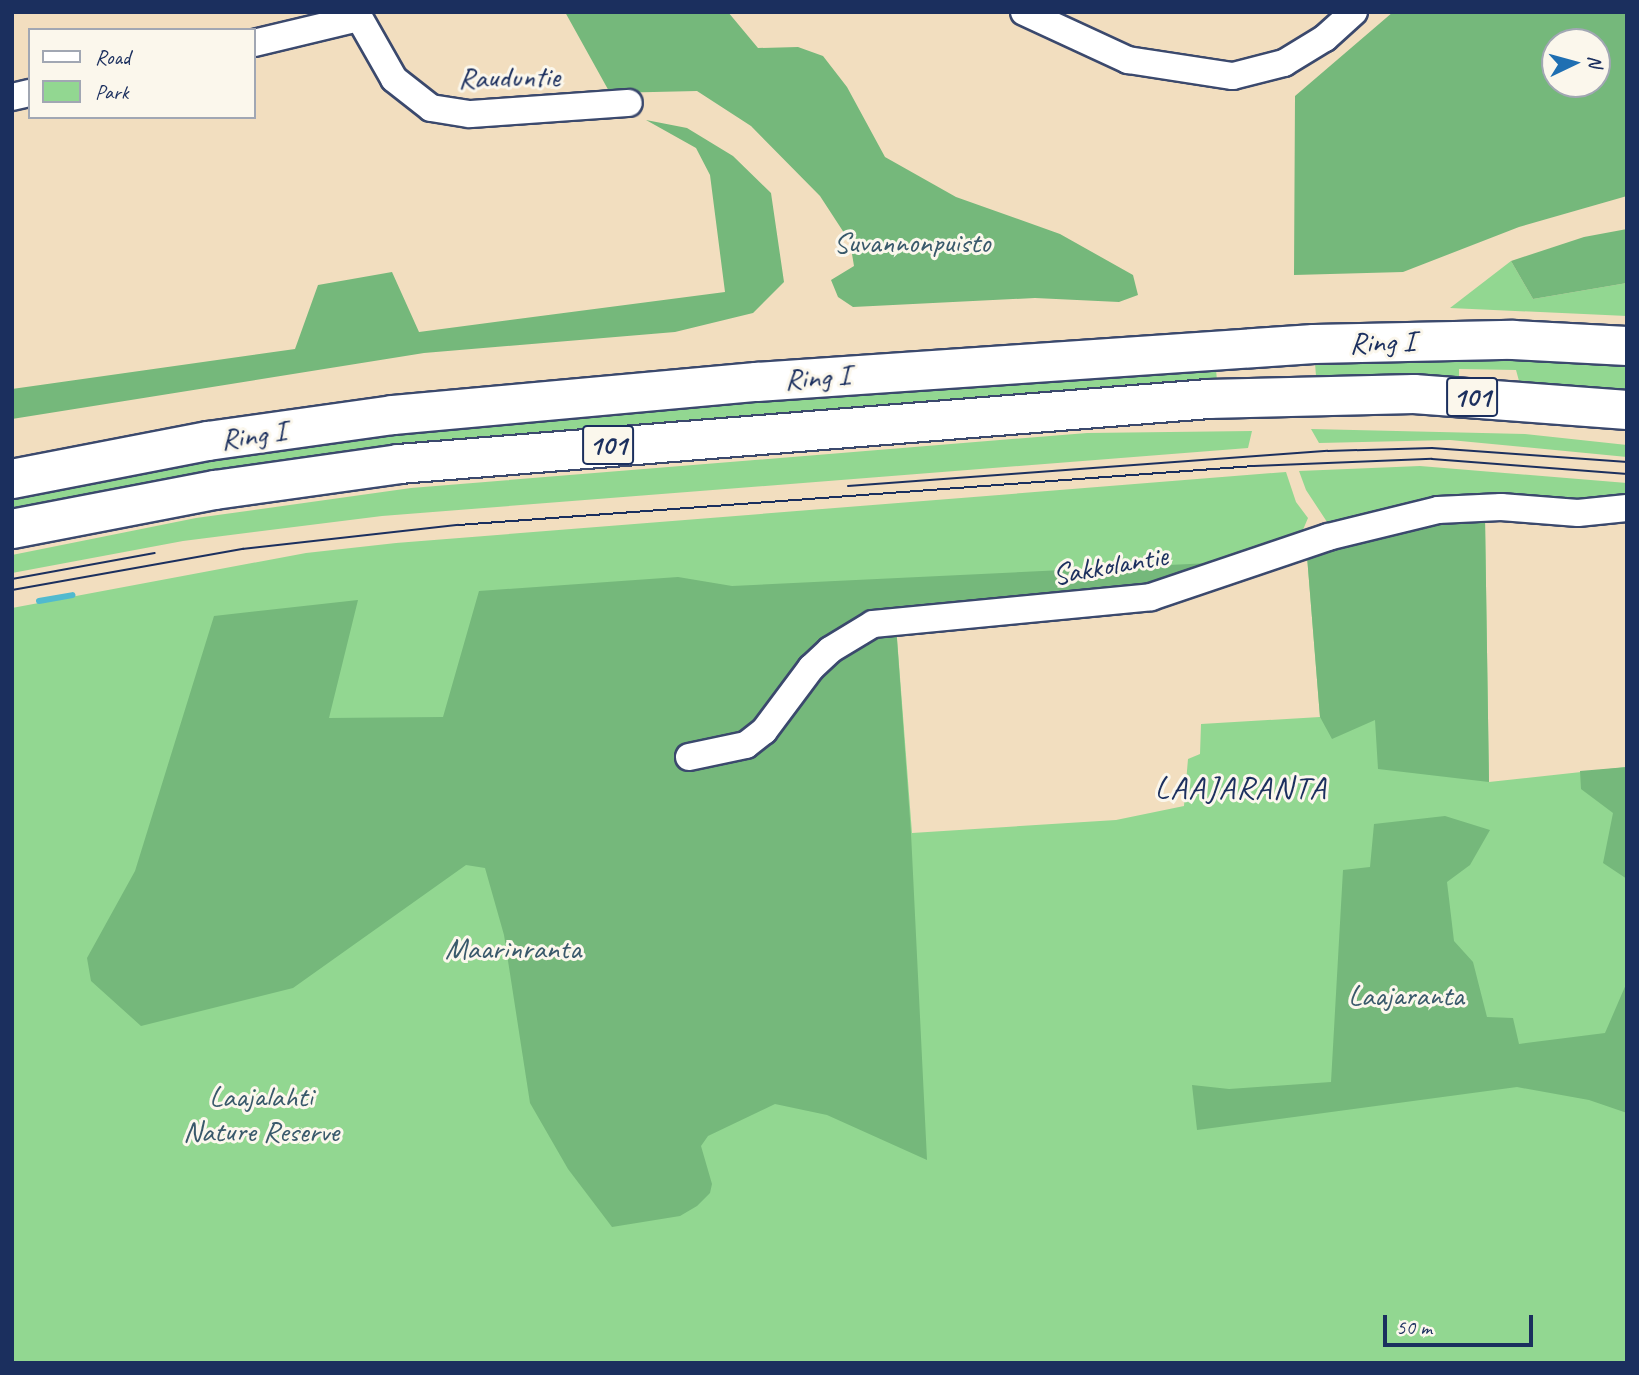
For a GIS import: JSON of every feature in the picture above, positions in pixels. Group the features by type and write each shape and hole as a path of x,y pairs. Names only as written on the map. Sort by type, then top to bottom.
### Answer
{"highway":[{"name":"Ring I","path":"12,479 208,441 381,417 757,382 1314,345 1513,340 1627,346"},
{"name":"Ring I","path":"12,529 215,490 411,463 1255,397 1317,394 1504,398 1627,410"}],"street":[{"path":"1024,12 1128,60 1233,76 1284,63 1325,38 1354,12"},
{"path":"256,42 358,15"},
{"name":"Rauduntie","path":"358,15 394,79 431,108 470,114 629,103"},
{"name":"Sakkolantie","path":"689,757 746,745 764,731 811,668 830,650 873,624 1151,597 1328,537 1438,510 1501,507 1578,513 1627,508"}],"green space":[{"name":"Suvannonpuisto","path":"565,12 728,12 758,48 798,47 823,56 847,87 885,157 956,197 1060,234 1133,275 1138,295 1119,302 1035,298 853,307 838,297 831,280 854,266 850,242 820,196 751,126 697,91 610,93"},
{"path":"1393,12 1627,12 1627,196 1519,227 1403,272 1294,275 1295,96"},
{"path":"646,120 687,128 733,156 771,193 784,282 753,313 675,332 424,353 12,419 12,389 295,349 318,285 392,272 419,332 725,292 710,175 696,148"},
{"path":"1627,229 1627,283 1533,299 1511,261 1584,237"},
{"path":"1511,261 1533,299 1627,283 1627,316 1450,308"},
{"path":"1506,359 1627,363 1627,391 1519,381 1516,370 1459,369 1459,377 1316,376 1315,363"},
{"path":"1216,369 1217,381 396,446 12,511 12,497 212,458 397,433 759,400"},
{"path":"1311,429 1525,434 1627,445 1627,457 1450,440 1319,443"},
{"path":"1252,431 1248,448 382,516 183,541 12,573 12,555 196,518 411,488 1087,433"},
{"path":"1420,466 1627,483 1627,502 1565,503 1456,494 1331,528 1306,490 1299,471"},
{"name":"Maarinranta","path":"1286,472 1296,502 1308,518 1299,539 1211,563 1150,588 895,612 912,833 1116,820 1184,806 1188,759 1200,754 1201,724 1320,717 1307,556 1485,518 1489,782 1627,767 1627,1363 12,1363 12,608 306,553 396,543"},
{"path":"1485,518 1489,782 1378,769 1375,720 1332,739 1320,717 1307,556 1386,532"},
{"path":"1211,563 1150,588 895,612 911,833 927,1160 827,1115 775,1104 708,1136 701,1146 712,1184 710,1193 697,1206 680,1216 612,1227 568,1169 530,1103 504,935 485,868 466,865 293,988 141,1026 91,981 87,958 135,871 214,616 358,600 329,718 443,717 479,591 678,577 732,586"},
{"path":"1627,767 1627,879 1603,863 1613,813 1581,789 1580,771"},
{"name":"Laajaranta","path":"1445,816 1490,830 1470,865 1447,882 1454,941 1473,962 1487,1017 1513,1018 1519,1044 1605,1033 1627,982 1627,1113 1589,1100 1517,1087 1197,1130 1192,1085 1229,1089 1331,1082 1343,870 1370,867 1374,824"}],"waterway":[{"path":"39,601 72,595"}],"tram line":[{"path":"848,486 1328,451 1432,448 1627,462"},
{"path":"12,590 243,549 458,525 1254,466 1432,459 1627,474"},
{"path":"12,579 155,553"}],"district":[{"name":"LAAJARANTA","path":"1241,788"}],"park label":[{"name":"Laajalahti Nature Reserve","path":"261,1113"}]}
